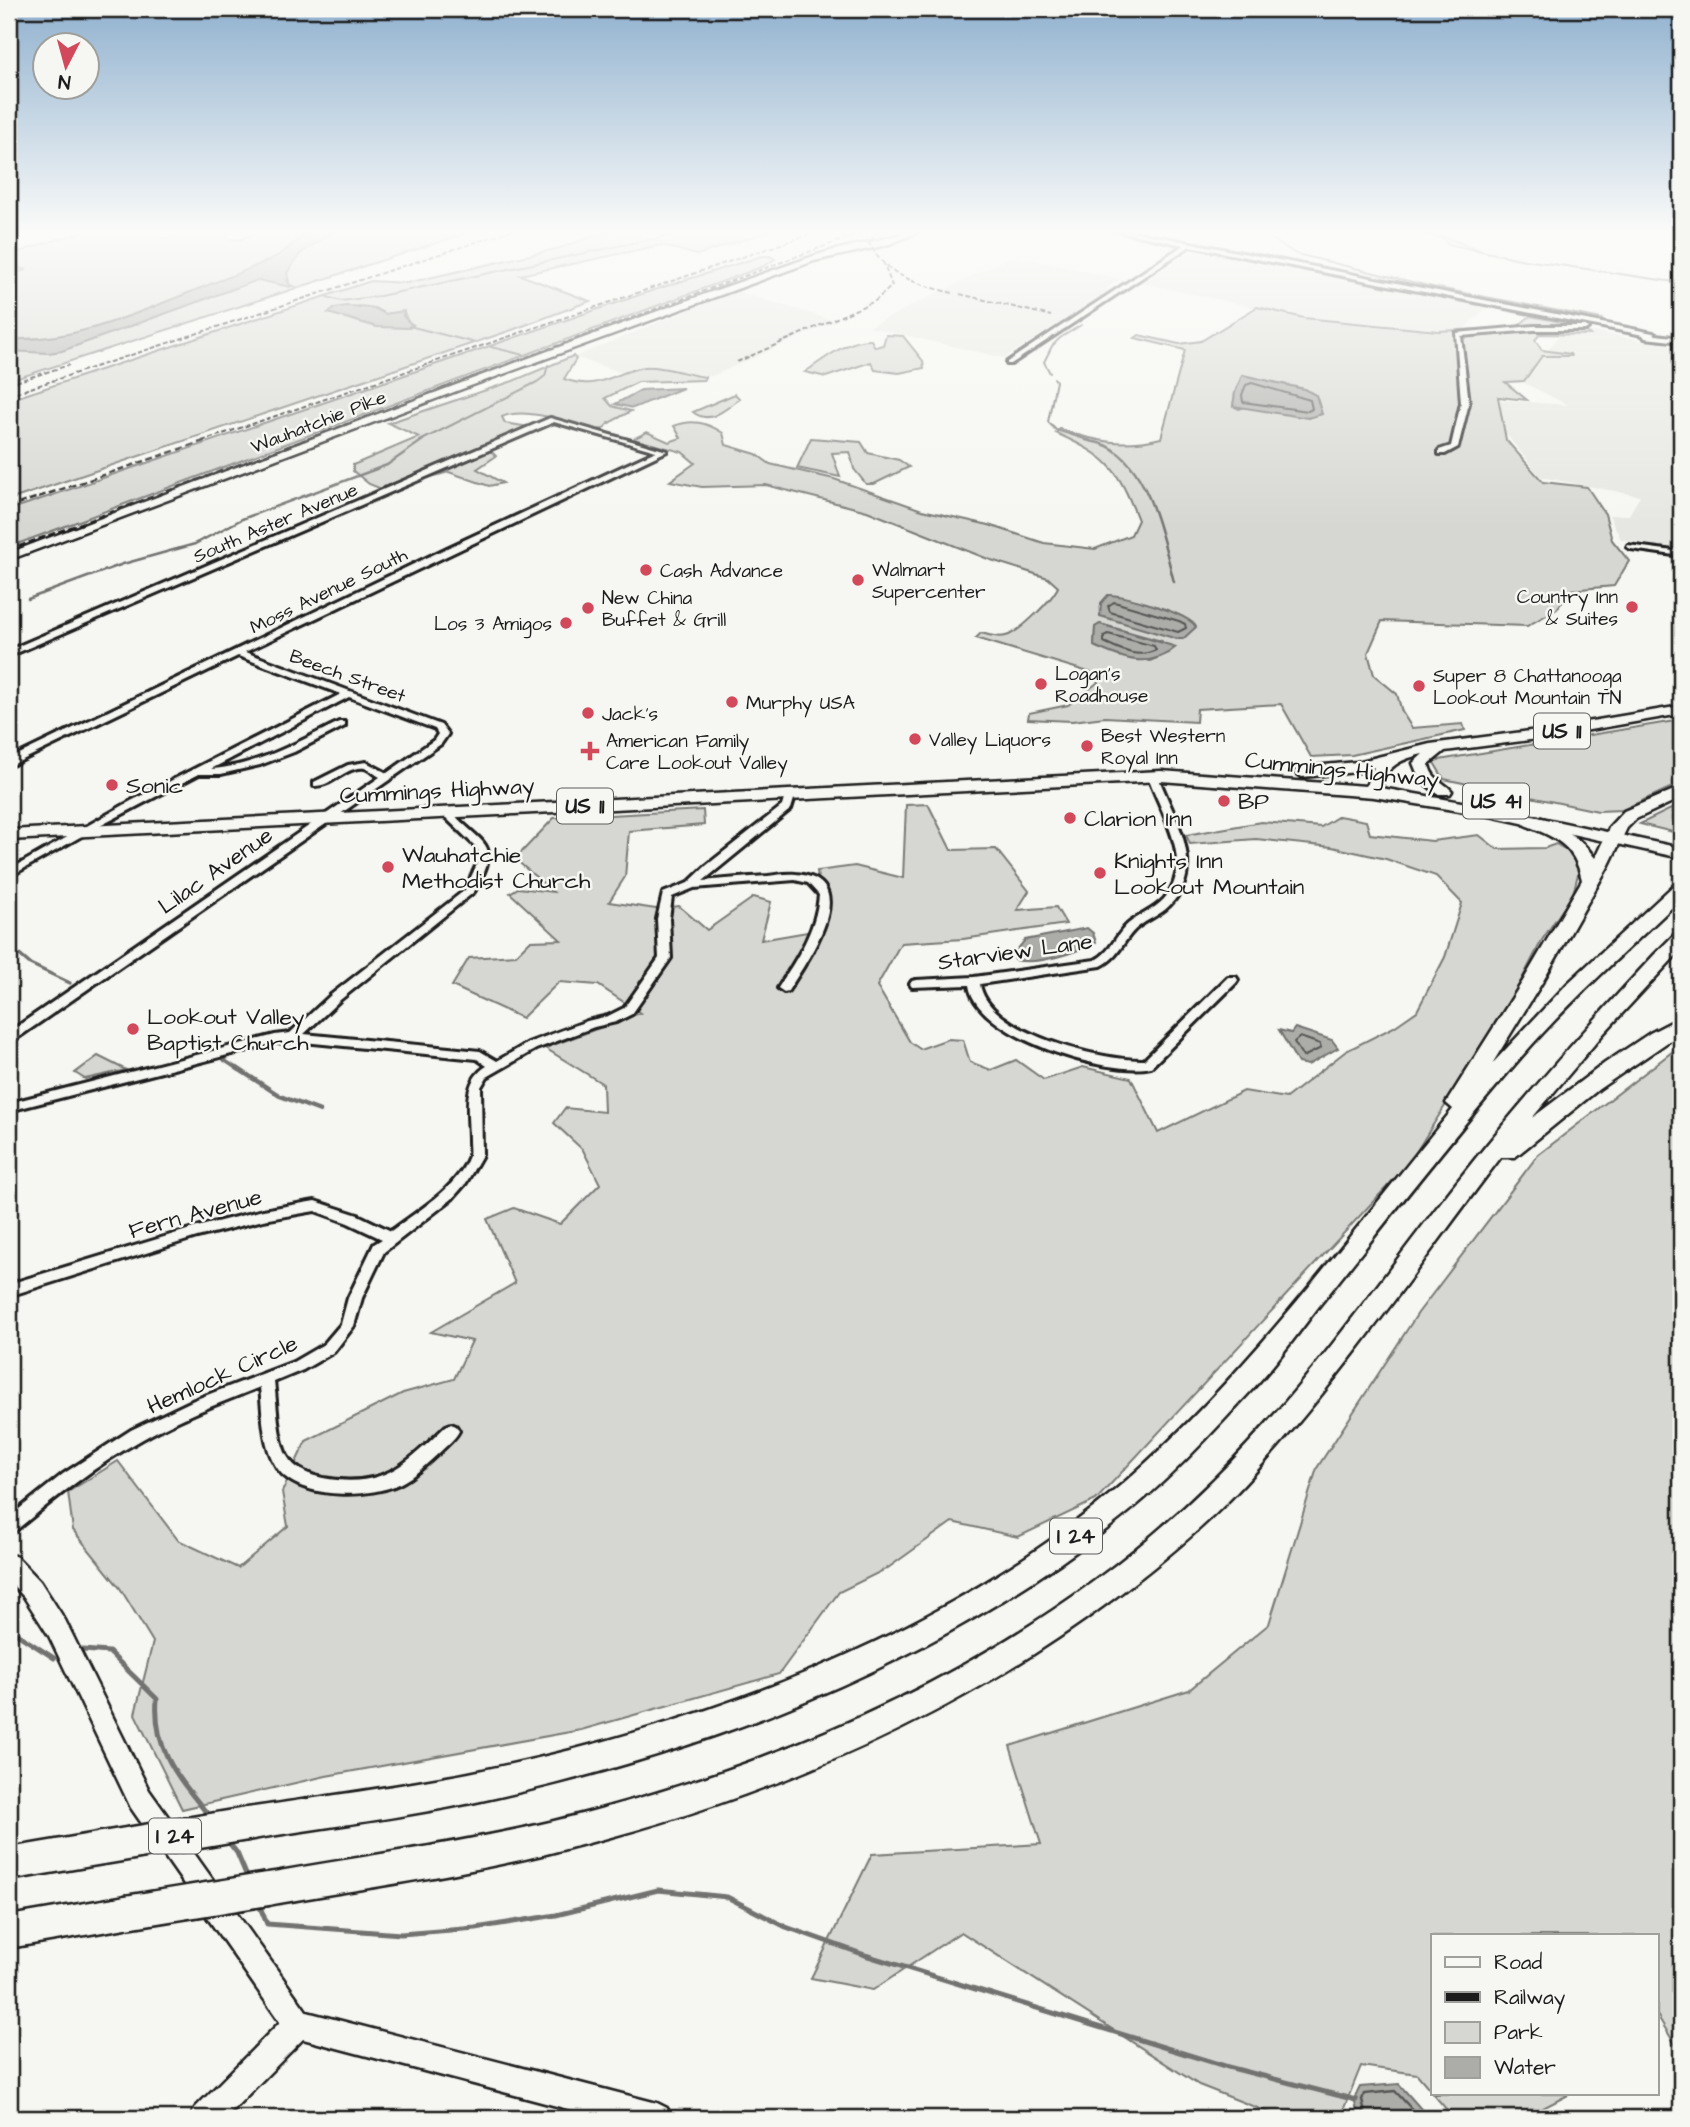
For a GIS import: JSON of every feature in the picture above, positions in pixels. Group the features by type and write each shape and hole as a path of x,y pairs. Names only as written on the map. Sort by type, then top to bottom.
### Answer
{"highway":[{"path":"1411,1177 1533,981 1617,832 1630,815 1681,792"},
{"path":"1531,821 1572,842 1590,863 1591,879"},
{"name":"I 24","path":"9,1864 498,1782 597,1758 713,1723 800,1689 870,1659 959,1614 1031,1569 1105,1515 1172,1454 1241,1385 1515,1051 1566,995 1681,890"},
{"name":"I 24","path":"9,1932 548,1839 701,1797 806,1760 921,1707 1027,1646 1101,1594 1150,1555 1210,1503 1252,1460 1300,1405 1468,1184 1589,1034 1681,939"},
{"path":"1468,1184 1573,1094 1630,1054 1681,1024"}],"main road":[{"name":"US 11","path":"1373,785 1383,766 1405,755 1441,747 1602,725 1681,710"},
{"path":"1441,747 1425,758 1421,769 1424,776 1444,791"},
{"path":"1302,772 1358,767 1405,755"},
{"name":"Cummings Highway","path":"9,835 1157,776 1207,768 1302,772 1373,785 1531,821 1681,840"},
{"name":"Cummings Highway","path":"1157,776 1327,786 1373,785 1444,791 1617,832 1681,853"}],"street":[{"name":"Wauhatchie Pike","path":"9,557 618,329"},
{"path":"1009,363 1060,329"},
{"path":"1442,452 1454,447 1465,403 1458,334 1526,329"},
{"path":"1585,329 1653,335"},
{"path":"1624,329 1681,340"},
{"name":"Moss Avenue South","path":"9,763 450,550 663,451 552,420"},
{"name":"South Aster Avenue","path":"9,653 552,420"},
{"path":"1632,547 1681,554"},
{"name":"Beech Street","path":"238,653 438,727 443,734"},
{"path":"9,874 78,832 349,694"},
{"path":"197,772 229,772 271,760 342,724"},
{"name":"Lilac Avenue","path":"9,1038 438,742 443,734"},
{"path":"318,784 351,767 366,765 387,777"},
{"name":"Starview Lane","path":"916,984 974,981 1097,963 1110,958 1129,929 1158,911 1172,897 1185,875 1185,863 1157,776"},
{"name":"Hemlock Circle","path":"9,1526 68,1479 135,1435 199,1404 298,1366 329,1348 346,1326 355,1298 379,1248 447,1195 461,1180 476,1156 475,1087 483,1074 551,1038 612,1019 628,1011 665,958 663,919 667,895 692,885 732,849 787,807 790,796"},
{"path":"293,1037 336,997 470,892 482,872 485,858 483,847 447,813"},
{"path":"692,885 795,877 812,881 824,894 822,913 813,941 784,988"},
{"path":"974,981 978,998 1010,1027 1029,1037 1099,1061 1129,1066 1147,1064 1232,980"},
{"path":"9,1107 266,1041 293,1037 480,1055 496,1066"},
{"name":"Fern Avenue","path":"9,1290 197,1232 263,1215 315,1206 353,1219 391,1237"},
{"path":"266,1380 280,1458 297,1476 315,1483 339,1487 390,1480 424,1457 451,1431"},
{"path":"9,1565 32,1589 57,1628 140,1799 298,2024 657,2118"},
{"path":"205,2118 298,2024"}],"shaded area":[{"path":"642,329 817,329 712,376 688,376 650,365 623,373 574,357"},
{"path":"879,329 1050,329 1004,358"},
{"path":"1562,331 1596,332 1681,347 1681,551 1621,539 1609,515 1629,515 1640,496 1541,477 1496,422 1500,400 1568,405 1524,383"}],"green space":[{"path":"9,329 169,329 9,381"},
{"path":"224,329 514,329 9,500 9,400"},
{"path":"539,329 594,329 9,547 9,510"},
{"path":"1220,329 1584,329 1590,335 1540,334 1535,340 1542,350 1571,356 1542,356 1524,381 1505,382 1527,400 1498,397 1506,440 1543,482 1587,487 1605,514 1612,540 1629,561 1614,586 1570,590 1557,609 1527,626 1382,621 1368,653 1374,675 1397,694 1402,712 1412,728 1463,724 1465,730 1352,755 1311,757 1281,704 1197,709 1196,722 1105,717 1072,721 1028,719 1029,713 1068,705 1105,677 976,638 981,633 1006,636 1021,627 1055,593 1058,587 1048,578 988,559 867,511 766,485 702,487 670,481 695,463 682,452 633,439 647,432 669,442 681,438 674,426 693,422 705,424 723,433 726,445 756,454 770,464 834,479 922,510 989,525 1044,543 1095,549 1131,535 1138,520 1124,487 1109,465 1088,449 1056,433 1060,429 1098,440 1122,443 1161,438 1185,350 1135,338 1139,335 1179,344 1201,341","holes":["1243,375 1304,389 1239,409 1233,406","1100,624 1162,641 1169,653 1150,661 1094,646 1095,627"]},
{"path":"886,335 903,336 923,361 924,368 899,373 875,370 871,362 826,377 805,372 836,351 854,343 871,340 875,347 883,345"},
{"path":"573,356 576,359 564,379 576,382 597,382 645,367 658,367 705,377 704,380 638,382 605,398 612,406 631,411 603,429 595,430 535,414 502,417 505,423 529,427 486,446 496,456 477,469 503,483 489,486 449,472 384,490 369,484 353,471 353,465 419,437 388,423 513,381"},
{"path":"735,394 740,399 718,414 706,417 693,412"},
{"path":"811,438 861,442 868,453 899,460 909,467 874,484 866,484 854,469 850,452 832,453 840,477 797,468"},
{"path":"1681,720 1681,783 1622,810 1598,811 1444,779 1433,761"},
{"path":"928,804 951,850 996,849 1029,891 1017,910 1056,907 1066,924 963,939 901,943 877,986 910,1042 920,1049 948,1039 963,1040 970,1062 991,1070 1016,1060 1044,1080 1083,1067 1131,1078 1158,1133 1244,1091 1286,1098 1346,1051 1394,1027 1417,1011 1445,957 1462,903 1436,876 1386,859 1332,847 1256,839 1190,844 1186,835 1261,822 1321,827 1339,816 1366,821 1370,834 1432,841 1479,835 1497,849 1545,848 1556,844 1571,853 1580,866 1573,894 1542,940 1508,1006 1409,1163 1096,1500 1018,1537 952,1522 888,1568 839,1592 779,1674 581,1730 326,1776 182,1809 135,1714 153,1642 120,1588 73,1530 68,1492 118,1461 178,1540 238,1568 288,1526 282,1492 306,1441 403,1393 454,1379 472,1341 431,1332 515,1283 487,1219 514,1208 560,1224 600,1184 583,1150 554,1123 565,1108 604,1112 603,1084 545,1048 640,1013 598,985 559,982 522,1018 452,986 469,958 516,955 530,941 561,940 510,893 518,888 553,892 515,859 554,818 703,810 704,825 629,831 625,877 609,902 656,909 679,906 707,930 754,897 771,902 761,940 825,929 817,871 855,866 903,878 906,805"},
{"path":"1681,804 1681,834 1640,824"},
{"path":"1681,1045 1681,2054 1658,2017 1658,1934 1431,1934 1431,2091 1417,2074 1361,2066 1340,2118 1283,2118 1199,2085 961,1932 873,1990 811,1978 872,1854 1041,1844 1010,1746 1189,1690 1269,1624 1317,1468 1418,1313 1538,1155"},
{"path":"98,1056 126,1070 85,1079 75,1073"},
{"path":"1435,2096 1566,2096 1524,2118 1454,2118"}],"water":[{"path":"122,329 62,351 9,351 9,339 34,339 82,331"},
{"path":"1242,375 1304,389 1316,395 1322,414 1308,418 1233,406"},
{"path":"683,388 633,408 615,404 641,390"},
{"path":"1108,595 1155,606 1182,616 1196,627 1183,639 1177,639 1100,616 1101,603"},
{"path":"1100,624 1176,647 1166,654 1146,660 1115,655 1094,646 1095,627"},
{"path":"1087,928 1093,933 1096,942 1046,959 1015,960 1013,955 1025,940"},
{"path":"1295,1028 1332,1040 1338,1048 1308,1065 1298,1063 1279,1030 1291,1033"},
{"path":"1399,2084 1429,2118 1359,2118 1354,2099 1360,2087"}],"waterway":[{"path":"422,329 472,342"},
{"path":"1050,373 1044,362 1052,346 1074,329"},
{"path":"491,347 524,355"},
{"path":"420,441 537,382 545,376 548,365"},
{"path":"1054,378 1056,381 1048,422 1056,430 1091,441"},
{"path":"28,599 123,564 195,544 242,519 387,465 423,440"},
{"path":"1086,440 1107,446 1122,456 1134,470 1153,506 1174,582"},
{"path":"9,946 30,964 70,983"},
{"path":"224,1060 239,1070"},
{"path":"237,1068 280,1096 320,1111"},
{"path":"9,1629 54,1658"},
{"path":"83,1650 109,1652 157,1699 159,1734 170,1763 210,1817"},
{"path":"227,1840 237,1853 248,1879"},
{"path":"258,1902 267,1924 401,1934 476,1928 556,1915 658,1890 727,1897 786,1927 865,1955 1228,2067 1356,2100"}],"railway":[{"path":"9,395 210,329"},
{"path":"202,441 530,329"},
{"path":"301,441 601,329"},
{"path":"737,362 811,329"},
{"path":"9,384 69,365"},
{"path":"9,507 207,440"},
{"path":"9,550 305,440"}],"place":[{"name":"Cash Advance","path":"646,570"},
{"name":"Walmart Supercenter","path":"858,580"},
{"name":"Country Inn & Suites","path":"1632,607"},
{"name":"New China Buffet & Grill","path":"588,608"},
{"name":"Los 3 Amigos","path":"566,623"},
{"name":"Logan's Roadhouse","path":"1041,684"},
{"name":"Super 8 Chattanooga Lookout Mountain TN","path":"1419,686"},
{"name":"Murphy USA","path":"732,702"},
{"name":"Jack's","path":"588,713"},
{"name":"Valley Liquors","path":"915,739"},
{"name":"Best Western Royal Inn","path":"1087,746"},
{"name":"American Family Care Lookout Valley","path":"590,751"},
{"name":"Sonic","path":"112,785"},
{"name":"BP","path":"1224,801"},
{"name":"Clarion Inn","path":"1070,818"},
{"name":"Wauhatchie Methodist Church","path":"388,867"},
{"name":"Knights Inn Lookout Mountain","path":"1100,873"},
{"name":"Lookout Valley Baptist Church","path":"133,1029"}]}
